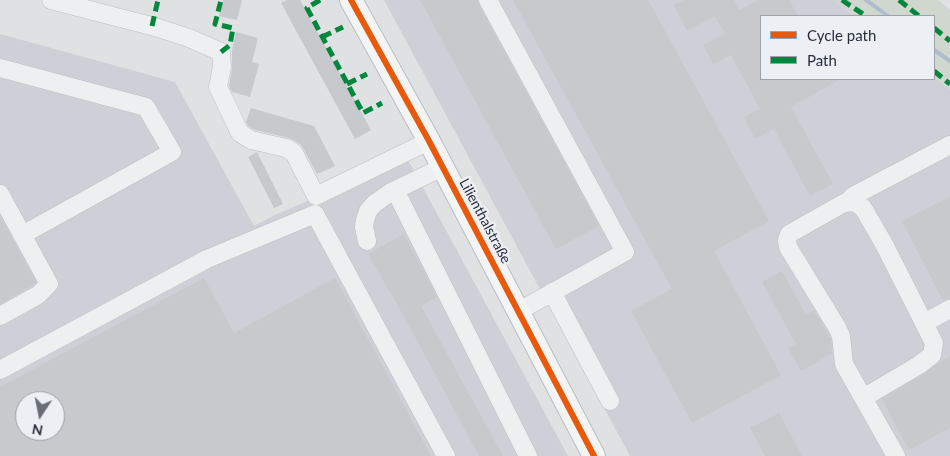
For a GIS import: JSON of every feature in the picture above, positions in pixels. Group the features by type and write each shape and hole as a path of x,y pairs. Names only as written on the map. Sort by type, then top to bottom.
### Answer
{"main road":[{"name":"Lilienthalstraße","path":"351,0 443,167 594,456"}],"lane":[{"path":"51,0 155,26 221,52 222,67 218,87 240,133 251,140 286,148 294,153 316,196 429,141"},
{"path":"488,0 625,252 518,311"},
{"path":"0,68 146,107 172,152 22,235"},
{"path":"849,202 855,195 950,145"},
{"path":"367,241 364,227 368,211 382,198 395,190 443,167"},
{"path":"395,190 528,456"},
{"path":"0,194 49,284 38,295 0,316"},
{"path":"863,398 919,365 932,355 934,343 884,244 863,208 855,202 849,202 789,234 786,240 792,255 841,336 844,364 863,398 896,456"},
{"path":"0,370 207,259 315,214 446,456"},
{"path":"552,292 610,401"},
{"path":"924,323 950,308"}],"shaded area":[{"path":"384,0 833,0 853,15 760,15 760,80 935,80 935,78 950,90 950,456 630,456"},
{"path":"833,0 938,0 950,10 950,90 935,78 935,15 853,15"},
{"path":"0,34 175,82 254,226 275,215 407,158 568,456 0,456"}],"building":[{"path":"223,0 242,0 237,20 219,16"},
{"path":"287,0 300,0 371,130 355,139 281,3"},
{"path":"420,0 477,0 599,226 556,249"},
{"path":"513,0 648,0 769,221 714,251 781,375 692,423 631,311 672,289"},
{"path":"684,0 733,0 739,10 758,0 789,0 797,15 760,15 760,80 839,80 791,107 833,184 810,196 774,129 755,139 744,117 760,109 731,55 713,64 703,45 725,34 715,16 687,31 674,5"},
{"path":"236,32 258,38 252,62 259,64 250,97 232,92 229,86 232,69 232,51"},
{"path":"251,108 314,126 335,166 317,174 300,144 289,138 255,130 248,126 246,122"},
{"path":"257,152 283,204 274,208 248,157"},
{"path":"950,197 950,298 943,301 902,221"},
{"path":"0,216 36,282 0,304"},
{"path":"404,234 437,297 421,306 503,456 479,456 406,320 368,254"},
{"path":"782,271 806,315 814,310 831,339 832,353 801,371 788,348 796,344 762,282"},
{"path":"204,278 234,333 335,278 431,456 0,456 0,387"},
{"path":"950,356 950,428 909,450 882,399"},
{"path":"779,413 802,456 765,456 750,428"}],"waterway":[{"path":"866,0 887,15"},
{"path":"935,51 950,61"}],"marked path":[{"path":"152,26 158,0"},
{"path":"221,0 215,24 233,28 230,45 221,52"},
{"path":"320,0 307,8 363,113 382,103"},
{"path":"842,0 864,15"},
{"path":"899,0 918,15"},
{"path":"322,37 343,27"},
{"path":"935,29 950,41"},
{"path":"935,72 950,84"},
{"path":"347,84 367,74"}],"cycle path":[{"path":"351,0 429,141 594,456"}]}
